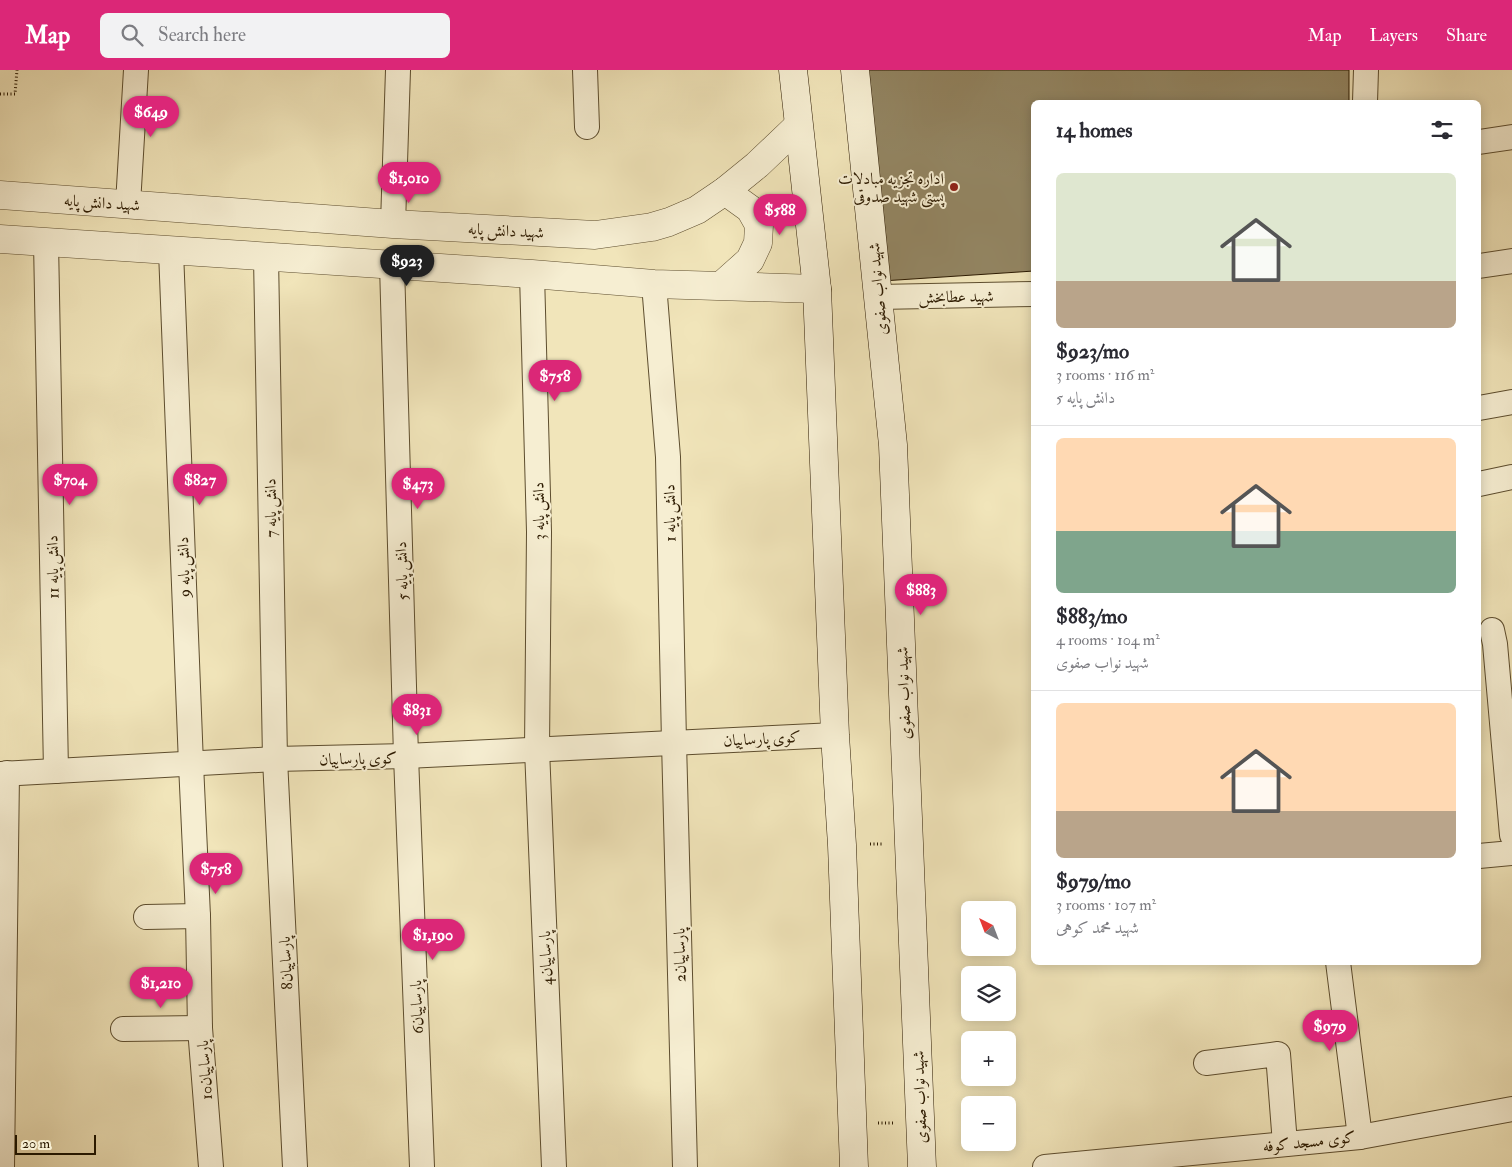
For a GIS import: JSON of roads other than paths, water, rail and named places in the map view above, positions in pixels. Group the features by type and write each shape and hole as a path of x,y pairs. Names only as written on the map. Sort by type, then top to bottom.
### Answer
{"main road":[{"path":"792,70 816,289 835,735 842,845 854,1167"},
{"name":"شهید نواب صفوی","path":"855,70 893,445 922,1167"},
{"name":"شهید دانش پایه","path":"0,195 394,224 595,235 652,228 697,210 725,191 757,165 798,126"},
{"path":"722,285 750,260 758,243 759,225 750,209 725,191"},
{"path":"0,239 532,274 654,284 816,289"}],"street":[{"path":"128,204 136,70"},
{"path":"394,224 398,70"},
{"path":"585,70 587,126"},
{"path":"1364,100 1366,70"},
{"path":"1481,142 1512,138"},
{"name":"دانش پایه 11","path":"46,242 56,771"},
{"name":"دانش پایه 9","path":"171,250 191,764"},
{"name":"دانش پایه 7","path":"266,257 275,759"},
{"path":"1481,266 1512,261"},
{"name":"دانش پایه 5","path":"392,265 406,756"},
{"name":"دانش پایه 3","path":"532,274 539,532 537,749"},
{"name":"دانش پایه 1","path":"654,284 668,457 674,742"},
{"name":"شهید عطابخش","path":"878,297 1031,294"},
{"path":"1481,408 1512,402"},
{"path":"1481,484 1512,477"},
{"path":"1494,629 1508,737 1512,834"},
{"name":"کوی پارساییان","path":"4,773 275,759 406,756 835,735"},
{"name":"پارساییان2","path":"674,742 685,1167"},
{"name":"پارساییان4","path":"537,749 554,1167"},
{"name":"پارساییان6","path":"406,756 422,1167"},
{"name":"پارساییان8","path":"275,759 295,1167"},
{"name":"پارساییان10","path":"191,764 198,916 200,1028 211,1167"},
{"path":"2,1167 4,773"},
{"path":"1481,856 1512,853"},
{"path":"146,917 198,916"},
{"path":"1338,965 1360,1137"},
{"path":"123,1029 200,1028"},
{"path":"1206,1063 1278,1054 1285,1144"},
{"name":"کوی مسجد کوفه","path":"1045,1167 1225,1158 1285,1144 1360,1137 1512,1109"}],"place":[{"name":"اداره تجزیه مبادلات پستی شهید صدوقی","path":"954,187"}]}
